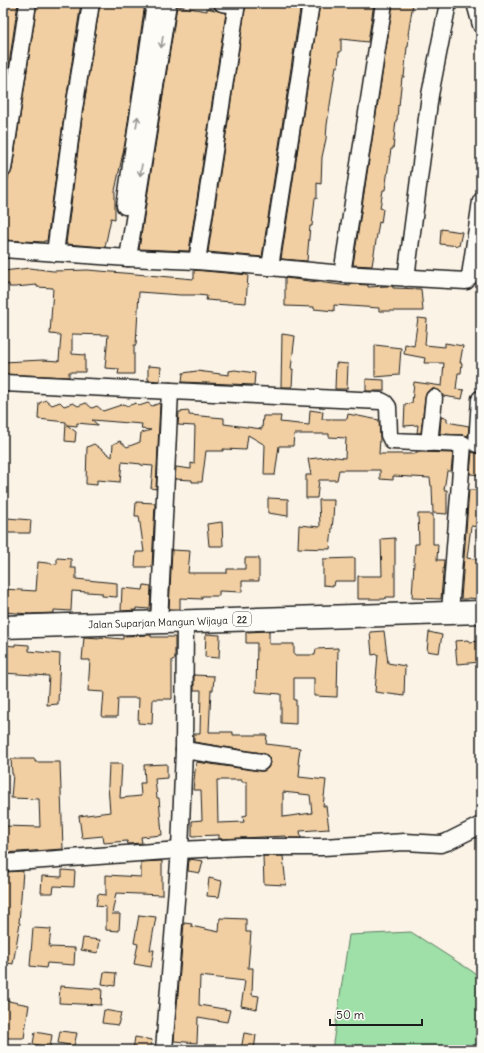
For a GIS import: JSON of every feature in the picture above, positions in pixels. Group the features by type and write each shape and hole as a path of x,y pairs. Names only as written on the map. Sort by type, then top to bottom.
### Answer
{"highway":[{"name":"Jalan Suparjan Mangun Wijaya","path":"3,627 481,612"}],"street":[{"path":"3,170 28,3"},
{"path":"56,253 74,110 91,3"},
{"path":"122,258 155,3"},
{"path":"122,258 168,3"},
{"path":"270,267 311,3"},
{"path":"342,274 384,3"},
{"path":"406,278 430,96 448,3"},
{"path":"475,3 481,25"},
{"path":"197,261 232,4"},
{"path":"3,249 122,258 197,261 342,274 464,282 468,279 481,202"},
{"path":"3,383 381,401 386,403 388,407 389,435 392,441 474,444"},
{"path":"159,623 170,391"},
{"path":"429,443 434,398"},
{"path":"450,612 480,400"},
{"path":"164,1050 180,850 184,750 185,621"},
{"path":"184,750 261,762"},
{"path":"3,863 243,847 323,847 405,842 441,844 481,824"}],"green space":[{"path":"411,932 481,977 481,1050 332,1050 349,935"}],"building":[{"path":"3,3 18,3 7,78 3,78"},
{"path":"37,3 81,3 47,241 3,240 4,180 8,180 12,170"},
{"path":"100,3 145,3 125,143 115,191 115,219 111,218 105,247 66,244 83,110"},
{"path":"246,3 301,3 262,257 208,252"},
{"path":"320,3 374,3 368,42 341,39 341,52 339,52 338,67 336,66 326,139 322,157 321,184 317,183 317,199 315,198 312,226 310,226 307,261 281,259"},
{"path":"393,3 413,3 404,77 402,77 393,149 391,149 385,190 383,190 380,208 383,209 381,223 379,222 372,266 353,265"},
{"path":"177,6 207,11 207,8 226,13 189,251 139,249"},
{"path":"441,229 462,232 459,246 440,244"},
{"path":"30,268 53,271 88,270 194,279 194,270 248,275 246,303 206,300 207,296 139,292 136,345 134,345 134,374 118,374 119,369 105,368 108,335 72,334 72,354 85,355 85,372 69,372 69,377 3,374 3,362 43,360 59,361 61,335 50,334 53,288 37,287 37,285 9,287 9,284 3,285 3,271"},
{"path":"285,278 350,286 350,284 368,285 368,287 393,286 393,288 421,289 423,311 379,311 379,308 334,305 334,311 314,309 314,307 285,306"},
{"path":"418,318 427,319 425,345 445,347 445,343 463,346 460,363 462,363 461,373 458,373 456,389 464,390 462,399 443,396 440,391 435,389 431,389 427,392 425,397 421,433 417,433 418,425 404,426 405,404 412,403 414,382 442,386 444,363 424,363 425,358 404,354 405,344 414,346"},
{"path":"282,334 295,336 291,369 293,369 292,387 281,387"},
{"path":"375,345 401,348 399,375 375,377"},
{"path":"336,363 348,364 347,389 335,389"},
{"path":"148,366 161,367 160,381 148,380"},
{"path":"235,370 255,373 254,385 182,382 183,373 197,371 229,375 229,371"},
{"path":"366,379 384,380 384,391 366,391"},
{"path":"46,400 52,405 60,402 64,406 73,403 78,406 86,403 92,408 97,406 103,411 124,404 127,406 136,403 139,406 148,403 152,406 160,403 156,489 151,488 153,466 122,462 120,482 97,480 97,485 86,484 87,447 94,444 112,457 113,444 120,441 127,447 140,442 141,433 151,430 141,429 142,424 92,420 98,425 77,423 77,426 67,425 76,432 75,442 65,441 66,422 38,419 39,403"},
{"path":"310,410 323,412 322,419 347,419 348,414 379,420 379,454 415,454 416,452 453,453 451,471 447,471 444,490 447,490 447,514 433,513 432,486 430,478 393,476 393,480 380,479 380,470 339,470 337,480 319,480 317,498 306,498 306,475 311,475 308,459 327,456 345,458 346,438 329,437 329,434 294,434 293,446 279,446 275,475 264,475 265,445 248,435 246,450 223,449 223,451 206,451 202,482 175,479 176,467 191,469 191,463 194,464 195,426 178,425 179,412 189,411 189,415 224,418 224,424 262,429 263,416 281,416 280,422 309,425"},
{"path":"441,417 447,418 447,422 469,426 468,436 440,434"},
{"path":"472,452 481,453 481,475 470,474"},
{"path":"469,490 481,490 481,527 471,526 467,558 480,560 478,577 481,577 481,599 461,599"},
{"path":"268,498 288,499 288,516 268,513"},
{"path":"319,500 334,500 330,549 298,548 299,525 320,527"},
{"path":"136,502 155,503 152,567 135,567 136,552 144,552 139,516 135,516"},
{"path":"418,514 433,514 433,544 438,544 437,560 444,560 441,599 412,598 415,544 419,544"},
{"path":"7,518 31,520 30,533 7,533"},
{"path":"222,522 223,546 209,546 207,524"},
{"path":"395,538 395,597 386,597 385,599 358,599 358,576 382,576 381,539"},
{"path":"172,550 190,551 188,573 227,573 227,569 245,569 245,558 259,558 259,581 242,581 242,592 219,591 219,596 202,596 202,599 180,598 180,609 169,609"},
{"path":"57,558 71,559 71,568 76,568 76,579 117,583 117,597 102,596 102,593 72,591 71,611 54,610 54,613 30,614 3,612 3,589 36,591 38,562 57,564"},
{"path":"355,558 355,581 335,581 334,586 323,585 323,559"},
{"path":"144,585 151,586 150,609 136,608 136,610 121,611 122,588 143,590"},
{"path":"269,631 269,644 294,644 294,655 315,655 316,649 338,648 337,697 314,696 314,678 294,678 296,724 281,723 281,694 256,692 257,643 246,643 246,632"},
{"path":"384,631 388,663 405,666 404,696 375,692 378,654 372,655 370,632"},
{"path":"429,632 442,635 439,653 427,651"},
{"path":"206,634 220,635 219,658 205,657"},
{"path":"151,635 151,637 175,637 175,659 172,660 172,699 153,699 152,724 138,723 139,698 118,698 117,717 102,717 104,692 88,691 90,660 82,660 84,637 123,639 123,636"},
{"path":"469,640 469,642 481,641 481,662 457,664 455,641"},
{"path":"15,644 29,645 29,651 60,654 58,704 47,705 49,676 3,673 3,645 15,646"},
{"path":"194,675 214,676 213,690 211,690 209,732 233,732 233,735 267,735 266,744 300,748 298,764 300,765 299,777 326,780 323,806 326,806 329,829 300,831 301,838 287,838 286,836 219,839 219,835 192,836 192,821 202,820 201,790 193,790 196,762 260,771 264,771 268,768 270,763 270,759 267,755 262,753 194,742 194,734 200,734 201,690 194,690","holes":["217,780 242,780 242,782 247,782 247,815 243,816 244,822 218,823","283,792 310,795 312,813 283,817"]},
{"path":"11,759 35,759 35,762 60,762 63,849 3,853 3,826 40,827 39,799 11,798 13,774"},
{"path":"109,764 122,764 120,798 141,796 140,783 145,783 144,765 167,764 167,778 155,779 157,798 159,798 162,835 141,837 142,843 128,844 127,841 104,843 103,836 82,838 79,816 110,812 108,786"},
{"path":"263,856 283,856 286,885 264,884"},
{"path":"189,859 203,861 200,873 188,871"},
{"path":"162,861 162,895 116,893 112,914 120,914 119,931 106,930 106,907 96,906 98,894 106,895 106,875 141,877 141,862"},
{"path":"62,870 75,871 74,887 54,886 53,893 41,893 42,876 62,877"},
{"path":"23,871 20,923 13,964 3,962 3,896 5,872"},
{"path":"209,878 222,881 219,897 207,896"},
{"path":"139,915 156,917 150,950 154,950 151,967 134,964 138,944 134,943"},
{"path":"220,918 246,919 246,932 251,932 248,968 253,968 252,995 259,996 257,1009 241,1006 245,981 200,976 199,1005 230,1010 227,1022 198,1017 197,1043 174,1041 184,923 219,932"},
{"path":"33,928 51,929 49,947 75,948 74,965 47,963 46,968 30,966"},
{"path":"83,938 100,940 98,953 81,950"},
{"path":"104,972 116,973 115,986 102,984"},
{"path":"60,986 102,989 101,1005 59,1003"},
{"path":"3,1000 29,1005 24,1038 3,1038"},
{"path":"104,1010 121,1013 118,1025 102,1023"},
{"path":"60,1031 77,1033 74,1046 58,1043"},
{"path":"35,1032 52,1035 50,1047 33,1044"},
{"path":"244,1033 256,1035 254,1050 241,1050"},
{"path":"135,1037 152,1040 150,1050 133,1050"}]}
